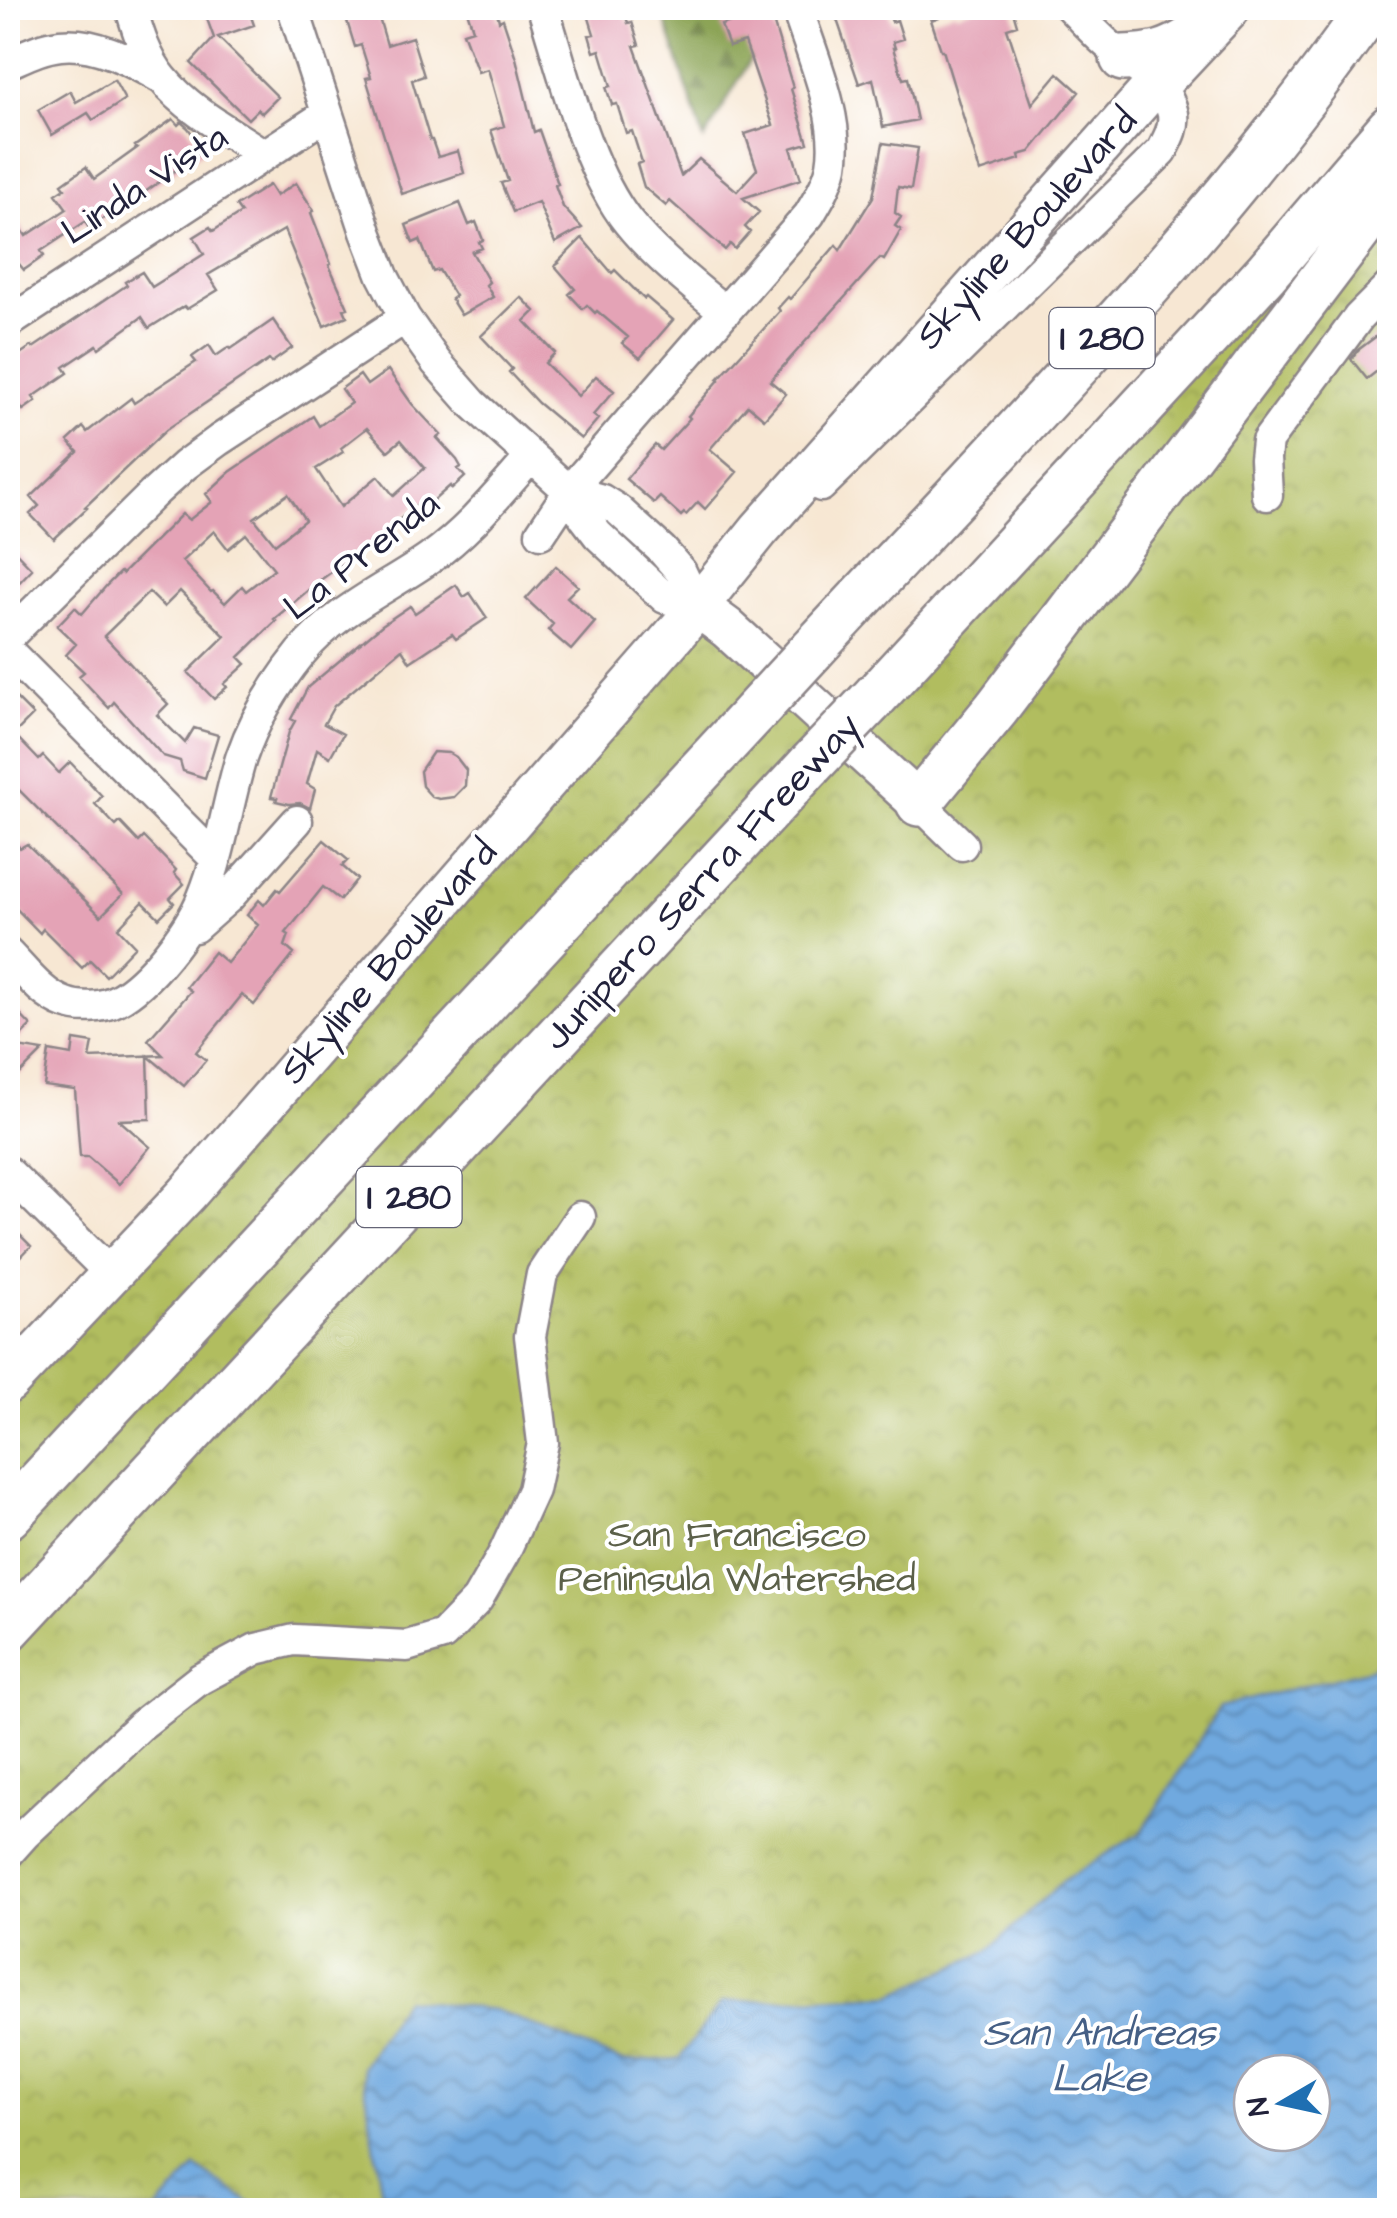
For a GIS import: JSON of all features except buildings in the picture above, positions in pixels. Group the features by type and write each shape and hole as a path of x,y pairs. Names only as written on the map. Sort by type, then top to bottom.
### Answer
{"highway":[{"name":"Junipero Serra Freeway","path":"8,1516 1196,234 1370,8"},
{"path":"1139,71 1220,16"},
{"name":"Junipero Serra Freeway","path":"8,1630 1266,274 1390,128"},
{"path":"919,803 997,708 1390,189"}],"main road":[{"name":"Skyline Boulevard","path":"8,1383 245,1127 697,606 1139,71"},
{"path":"697,606 727,628 919,803"}],"street":[{"path":"130,8 148,56 163,80"},
{"path":"293,8 372,246 406,318 472,404 569,491 602,500 618,510 662,550 681,572 697,606"},
{"path":"543,8 602,182 628,222 724,312"},
{"path":"541,533 569,491 809,215 822,193 832,167 834,140 830,113 796,8"},
{"path":"1071,8 1139,71"},
{"path":"8,63 60,45 86,46 136,64 163,80 210,119 264,155"},
{"name":"Linda Vista","path":"8,323 327,114"},
{"path":"1267,495 1267,441 1358,317 1390,286"},
{"path":"8,636 185,466 218,440 406,318"},
{"name":"La Prenda","path":"171,950 205,894 242,756 257,719 279,682 303,650 345,613 460,535 531,457"},
{"path":"8,651 215,858"},
{"path":"919,803 962,844"},
{"name":"La Prenda","path":"8,954 45,991 64,1003 89,1007 113,1003 134,990 229,897 297,821"},
{"path":"8,1172 112,1274"},
{"path":"8,1853 141,1725 200,1679 256,1649 294,1640 407,1646 443,1635 477,1600 533,1490 543,1443 530,1336 542,1274 580,1218"}],"green space":[{"path":"661,8 780,8 704,140"},
{"name":"San Francisco Peninsula Watershed","path":"1389,128 1389,2210 8,2210 8,1383 699,600 840,732"}],"water":[{"name":"San Andreas Lake","path":"1389,1655 1389,2210 378,2210 383,2201 362,2067 404,1999 495,2010 623,2062 679,2059 722,2002 892,1995 988,1951 1063,1881 1142,1832 1220,1707 1370,1669"},
{"path":"196,2167 261,2210 157,2210"}]}
